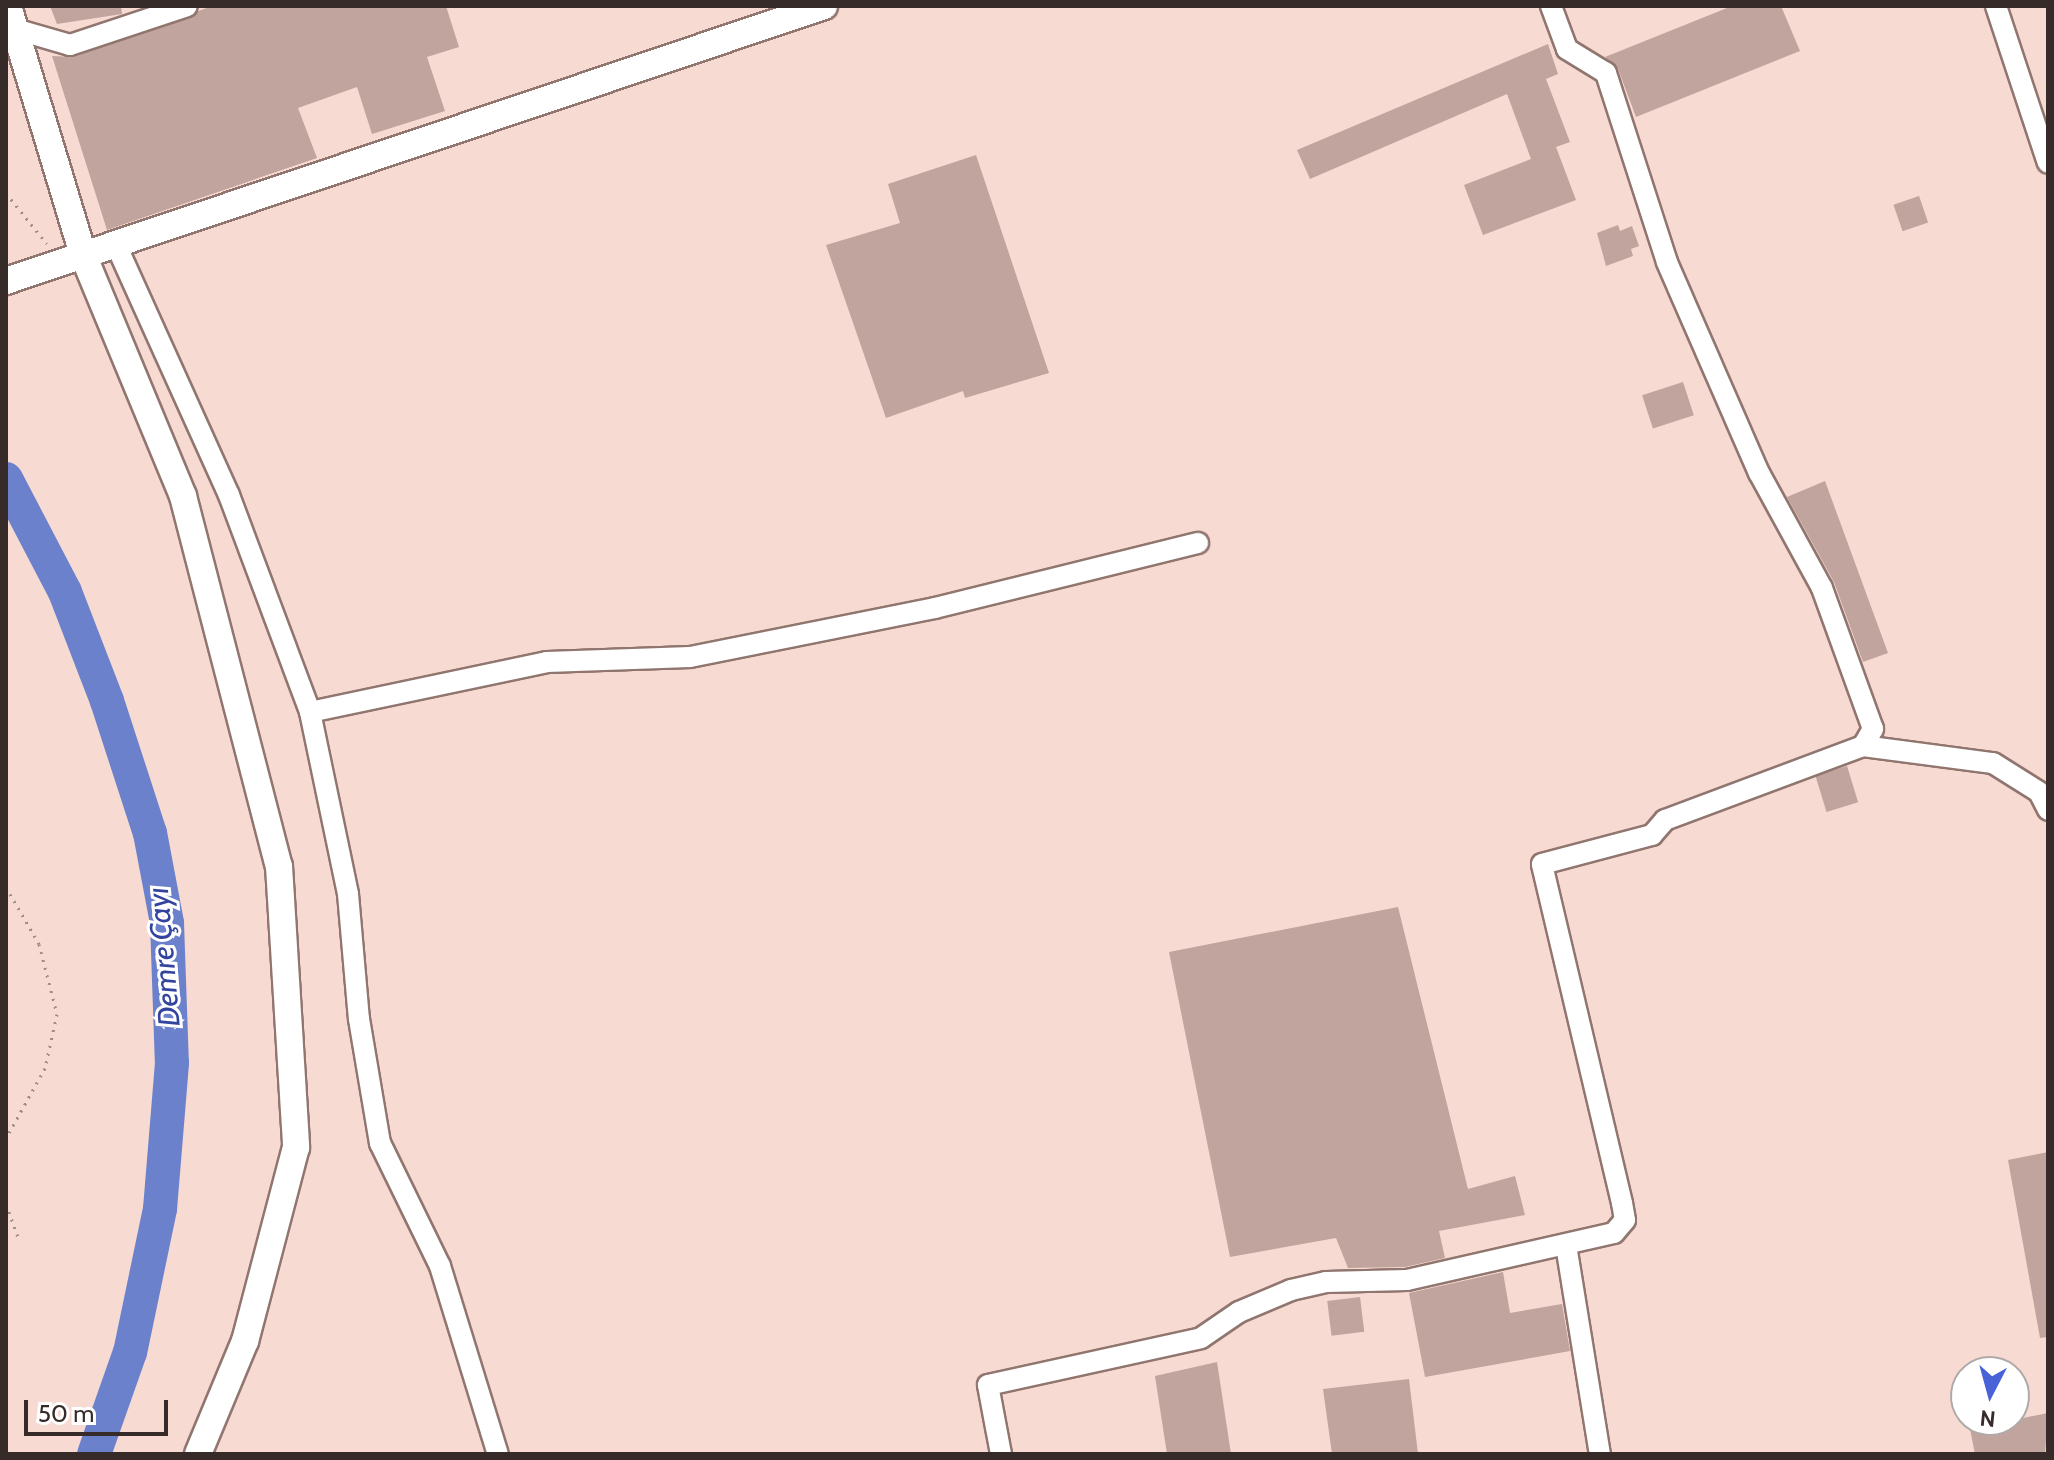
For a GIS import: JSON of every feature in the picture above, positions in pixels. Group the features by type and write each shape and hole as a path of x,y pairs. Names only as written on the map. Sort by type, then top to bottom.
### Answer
{"street":[{"path":"12,17 70,45 187,6"},
{"path":"14,279 117,247 824,6"},
{"path":"1551,6 1567,49 1606,73 1667,262 1759,473 1822,588 1873,729 1863,746"},
{"path":"1996,6 2048,163"},
{"path":"12,17 84,257 183,496 279,866 296,1147 245,1341 198,1454"},
{"path":"117,247 229,495 310,712 348,894 359,1019 380,1143 440,1266 498,1454"},
{"path":"310,712 547,662 690,657 935,608 1198,543"},
{"path":"1001,1454 988,1385 1201,1338 1239,1312 1291,1290 1326,1282 1407,1280 1614,1233 1625,1220 1542,864 1652,835 1665,820 1863,746 1993,763 2039,792 2048,810"},
{"path":"1566,1245 1600,1454"}],"path":[{"path":"6,193 45,244 84,257"},
{"path":"6,887 39,944 57,1014 45,1068 6,1138"},
{"path":"6,1204 19,1239"}],"building":[{"path":"50,6 121,6 122,14 57,24"},
{"path":"212,6 446,6 459,47 427,57 445,111 372,134 357,87 298,108 317,158 107,230 52,56 74,57"},
{"path":"1732,6 1781,6 1800,51 1636,117 1618,69 1605,57"},
{"path":"1548,44 1558,74 1546,79 1570,142 1556,147 1576,200 1483,235 1464,185 1531,159 1507,94 1310,179 1297,150"},
{"path":"976,155 1049,373 965,398 963,391 886,418 826,245 900,223 888,184"},
{"path":"1919,196 1928,222 1903,231 1893,205"},
{"path":"1618,225 1620,231 1632,226 1639,246 1631,249 1633,256 1606,266 1597,233"},
{"path":"1683,382 1694,415 1653,429 1642,395"},
{"path":"1825,481 1888,653 1863,662 1834,582 1787,497"},
{"path":"1847,766 1858,802 1827,812 1815,776"},
{"path":"1398,907 1468,1189 1515,1176 1525,1215 1439,1231 1445,1258 1405,1267 1348,1268 1336,1238 1230,1257 1169,952"},
{"path":"2048,1152 2048,1337 2040,1338 2008,1160"},
{"path":"1503,1272 1510,1313 1562,1304 1570,1351 1425,1377 1409,1293"},
{"path":"1360,1297 1364,1332 1332,1336 1327,1301"},
{"path":"1217,1362 1231,1454 1167,1454 1155,1376"},
{"path":"1409,1379 1418,1454 1332,1454 1323,1389"},
{"path":"2048,1413 2045,1454 1975,1454 1971,1436 2030,1436 2030,1417"}],"waterway":[{"name":"Demre Çayı","path":"6,479 65,592 107,701 150,833 167,923 172,1063 160,1209 130,1352 94,1454"}]}
